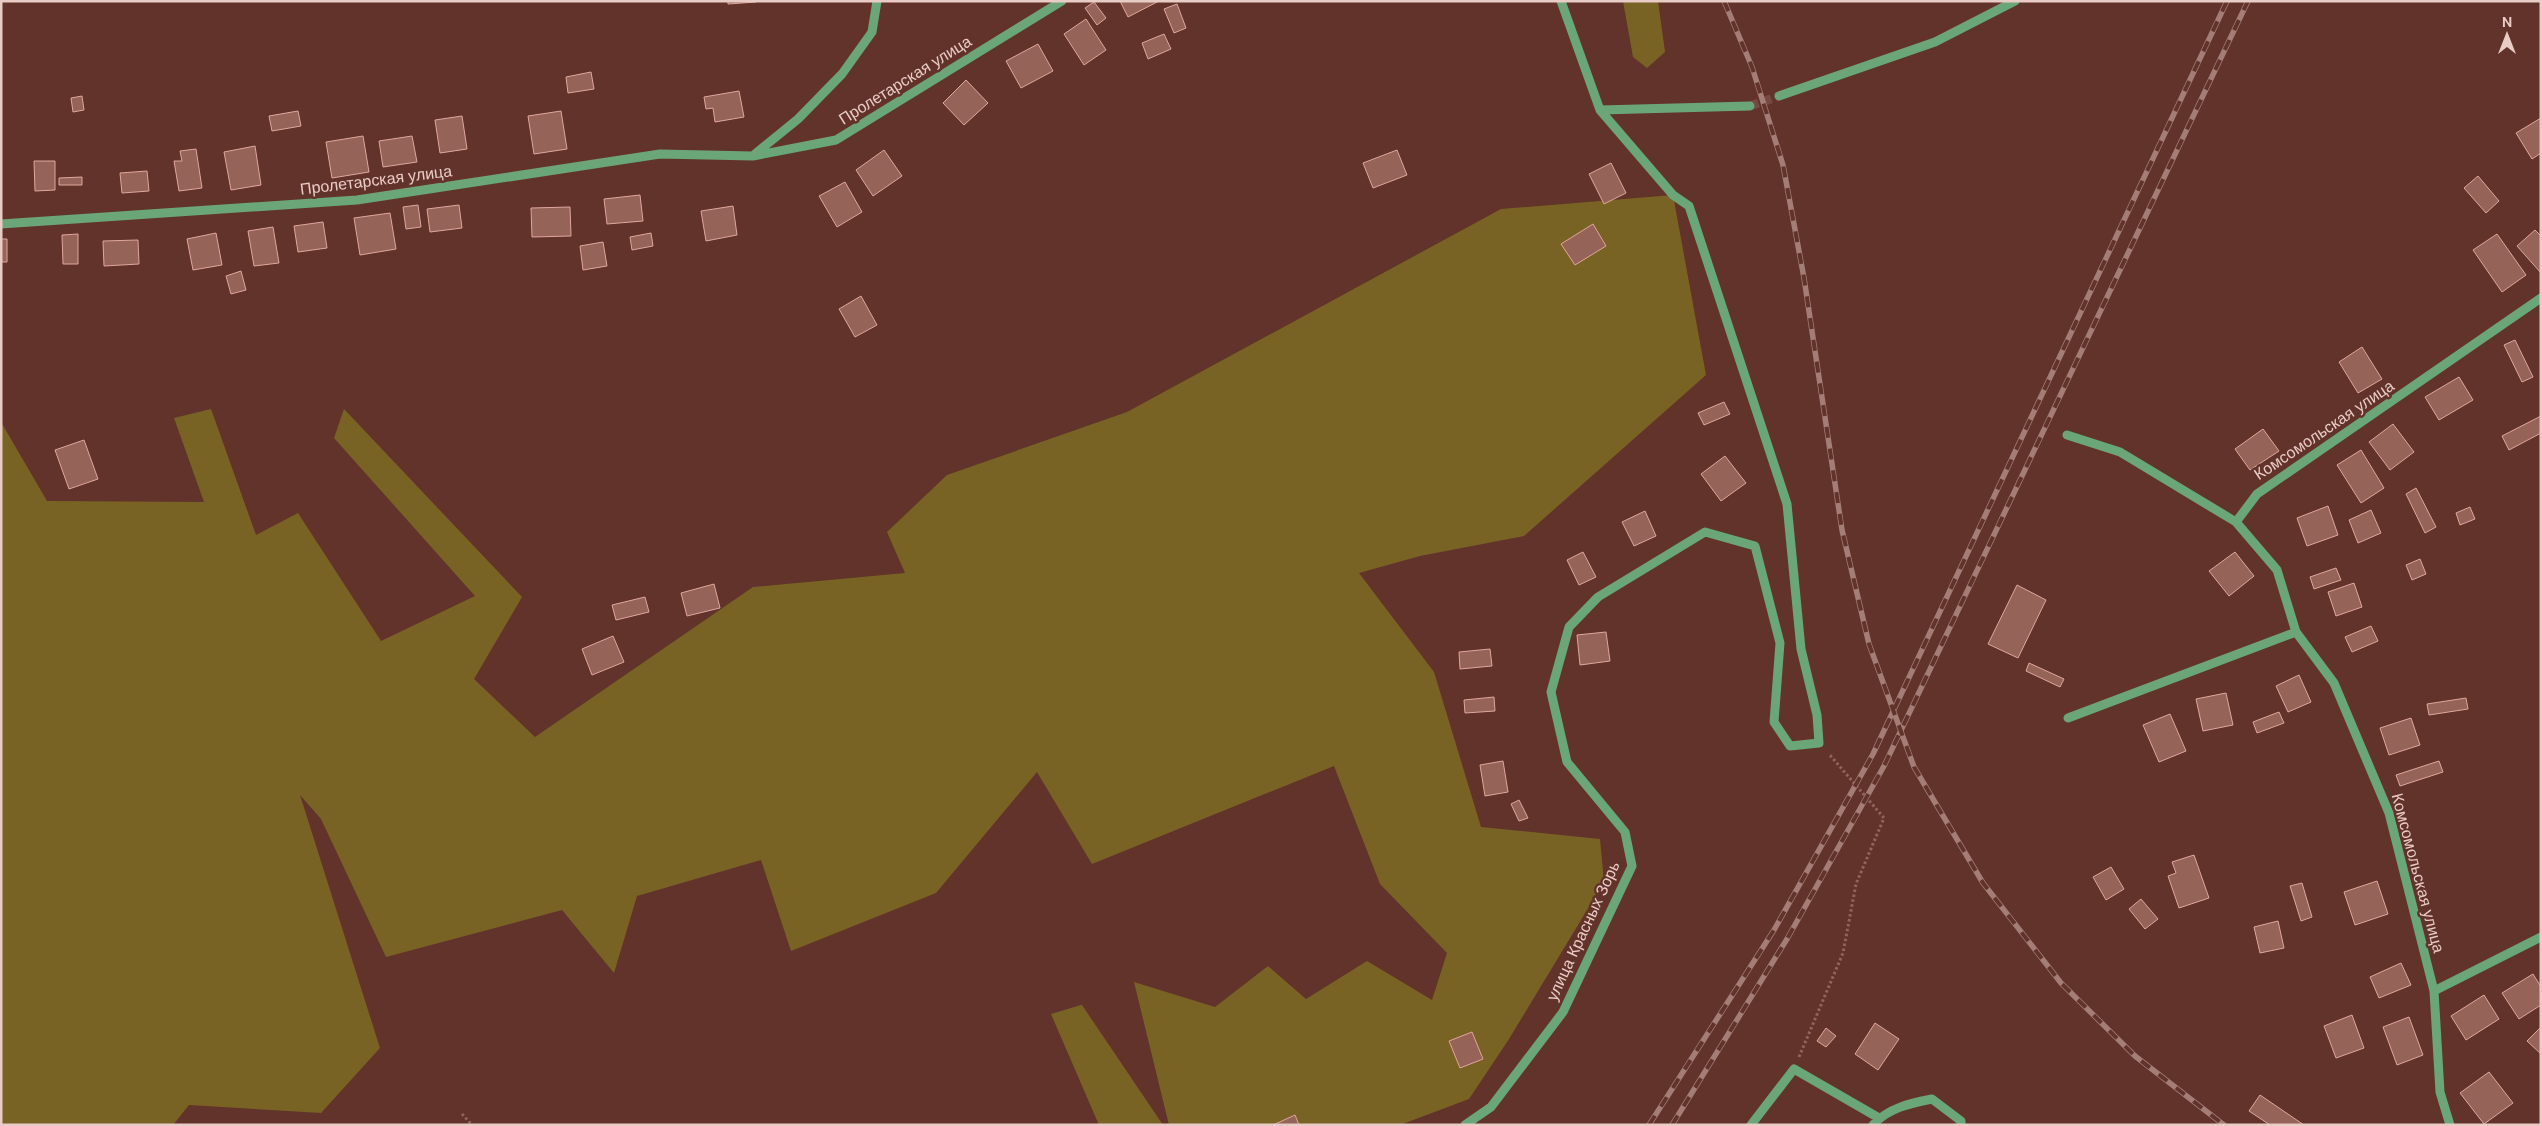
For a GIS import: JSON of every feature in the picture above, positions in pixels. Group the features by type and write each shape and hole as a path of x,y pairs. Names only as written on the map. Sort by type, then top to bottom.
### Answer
{"street":[{"name":"Пролетарская улица","path":"753,156 798,119 842,74 872,32 877,1"},
{"name":"Пролетарская улица","path":"1,224 357,200 660,154 753,156 836,140 1062,1"},
{"path":"1561,1 1600,110 1673,195 1689,206 1787,504 1801,649 1817,715 1820,743"},
{"path":"1779,96 1935,42 2015,1"},
{"path":"1600,110 1750,106"},
{"name":"Комсомольская улица","path":"2450,1125 2440,1092 2434,991 2389,813 2334,683 2296,632 2277,570 2236,522 2257,494 2541,298"},
{"path":"2067,435 2120,452 2236,522"},
{"name":"улица Красных Зорь","path":"1465,1125 1491,1107 1563,1012 1632,866 1625,832 1566,762 1551,692 1569,627 1598,597 1705,532 1755,546 1780,642 1774,722 1790,746 1820,743"},
{"path":"2068,718 2296,632"},
{"path":"2434,991 2541,936"},
{"path":"1751,1125 1794,1069 1876,1121 1908,1104 1932,1099 1961,1121 1961,1125"}],"path":[{"path":"1794,1069 1843,953 1856,884 1884,818 1820,743"},
{"path":"462,1114 472,1125"}],"shaded area":[{"path":"1623,1 1658,1 1665,52 1647,68 1633,57"},
{"path":"1673,195 1706,375 1524,536 1420,556 1359,573 1434,672 1481,827 1600,839 1604,882 1509,1039 1469,1099 1400,1125 1169,1125 1134,982 1215,1007 1268,966 1306,999 1367,961 1432,1000 1447,953 1380,884 1334,766 1092,864 1037,772 936,893 791,951 761,860 637,896 614,973 562,910 386,957 321,819 300,795 380,1048 321,1113 189,1105 173,1125 1,1125 1,422 47,501 204,502 174,418 211,409 256,535 298,513 381,641 475,596 334,438 344,409 522,597 474,679 535,737 753,587 905,573 887,532 947,475 1127,412 1501,209"},
{"path":"1082,1005 1163,1125 1099,1125 1051,1014"}],"building":[{"path":"728,1 756,1 756,2 728,4"},
{"path":"1120,1 1159,1 1128,17"},
{"path":"1094,2 1106,18 1097,25 1085,8"},
{"path":"1177,4 1186,28 1174,33 1164,9"},
{"path":"1086,19 1106,50 1084,65 1064,34"},
{"path":"1164,34 1171,49 1148,59 1142,43"},
{"path":"1038,44 1053,71 1021,88 1006,61"},
{"path":"591,72 594,89 568,93 566,77"},
{"path":"966,80 988,103 964,125 943,103"},
{"path":"739,91 744,117 715,122 713,108 706,109 704,97"},
{"path":"82,96 84,110 73,112 71,98"},
{"path":"298,111 301,126 272,131 269,116"},
{"path":"561,111 567,149 534,154 528,116"},
{"path":"462,116 467,149 440,153 435,120"},
{"path":"2541,118 2541,153 2532,159 2516,133"},
{"path":"363,136 369,172 332,178 326,142"},
{"path":"412,136 417,162 383,167 379,141"},
{"path":"255,146 261,185 231,190 224,152"},
{"path":"196,149 202,188 179,191 174,161 182,161 180,151"},
{"path":"884,150 902,176 873,196 856,170"},
{"path":"1397,150 1407,175 1373,188 1363,163"},
{"path":"34,161 55,161 55,190 35,191"},
{"path":"1611,163 1626,193 1604,204 1589,174"},
{"path":"147,171 149,191 122,193 120,173"},
{"path":"2478,176 2499,201 2486,213 2464,188"},
{"path":"82,177 82,185 59,185 59,178"},
{"path":"845,182 862,212 837,227 819,196"},
{"path":"640,195 643,221 607,224 604,199"},
{"path":"418,205 421,227 406,229 403,207"},
{"path":"459,205 462,228 430,232 427,209"},
{"path":"733,206 737,235 706,241 701,211"},
{"path":"570,207 571,236 532,237 531,208"},
{"path":"390,213 396,249 360,255 354,218"},
{"path":"323,222 327,248 298,252 294,226"},
{"path":"1593,224 1606,246 1575,265 1561,244"},
{"path":"273,227 279,263 254,266 248,231"},
{"path":"2535,230 2541,236 2541,273 2517,246"},
{"path":"216,233 222,265 193,270 187,239"},
{"path":"651,233 653,246 632,250 630,237"},
{"path":"78,234 78,264 63,264 62,235"},
{"path":"2497,234 2526,275 2502,292 2473,250"},
{"path":"1,239 7,239 7,262 1,262"},
{"path":"138,240 139,264 104,266 103,241"},
{"path":"603,242 607,266 583,270 580,246"},
{"path":"241,271 246,290 231,294 226,276"},
{"path":"861,296 877,325 855,337 839,309"},
{"path":"2515,340 2533,377 2522,382 2504,345"},
{"path":"2362,347 2382,379 2358,393 2339,362"},
{"path":"2459,377 2473,400 2439,420 2425,397"},
{"path":"1724,402 1730,414 1704,425 1698,413"},
{"path":"2541,416 2541,433 2509,450 2502,436"},
{"path":"2393,424 2414,452 2390,470 2369,442"},
{"path":"2263,429 2279,451 2250,470 2235,449"},
{"path":"84,440 98,479 69,489 55,450"},
{"path":"2361,450 2384,488 2361,503 2337,465"},
{"path":"1725,456 1746,483 1721,501 1701,474"},
{"path":"2416,488 2436,527 2425,533 2406,494"},
{"path":"2328,506 2338,535 2307,546 2297,518"},
{"path":"2470,507 2475,519 2460,525 2456,513"},
{"path":"2371,510 2381,533 2358,543 2349,520"},
{"path":"1645,511 1656,536 1634,546 1622,522"},
{"path":"1583,552 1596,577 1579,585 1567,560"},
{"path":"2235,552 2254,576 2229,596 2209,571"},
{"path":"2420,559 2426,574 2412,580 2406,565"},
{"path":"2336,568 2341,580 2314,589 2310,577"},
{"path":"2354,583 2362,607 2336,616 2328,592"},
{"path":"714,584 720,608 687,616 681,593"},
{"path":"2017,585 2046,600 2018,658 1988,644"},
{"path":"645,597 649,612 616,620 612,605"},
{"path":"2371,626 2378,641 2352,652 2345,637"},
{"path":"1606,632 1610,661 1580,665 1577,635"},
{"path":"613,636 624,662 592,675 582,649"},
{"path":"1490,649 1492,666 1460,669 1459,652"},
{"path":"2029,663 2064,679 2060,687 2026,671"},
{"path":"2299,675 2311,702 2288,712 2276,686"},
{"path":"2226,693 2233,725 2203,731 2196,699"},
{"path":"1494,697 1495,711 1465,713 1464,700"},
{"path":"2466,698 2468,709 2429,715 2427,704"},
{"path":"2279,712 2284,723 2257,733 2253,722"},
{"path":"2170,714 2186,751 2159,762 2143,725"},
{"path":"2411,718 2420,745 2389,755 2380,728"},
{"path":"1503,761 1508,792 1485,796 1480,765"},
{"path":"2439,761 2443,772 2400,786 2396,775"},
{"path":"1519,800 1528,818 1519,821 1511,804"},
{"path":"2194,855 2209,898 2179,908 2168,876 2176,873 2172,862"},
{"path":"2111,867 2124,889 2106,900 2093,877"},
{"path":"2377,881 2388,914 2355,925 2344,892"},
{"path":"2302,883 2312,917 2301,921 2290,886"},
{"path":"2141,899 2158,919 2145,929 2129,909"},
{"path":"2278,921 2284,948 2260,953 2254,927"},
{"path":"2401,963 2411,985 2379,998 2370,977"},
{"path":"2533,974 2541,987 2541,1005 2519,1019 2502,993"},
{"path":"2484,995 2499,1019 2466,1040 2451,1016"},
{"path":"2352,1015 2364,1048 2336,1058 2324,1026"},
{"path":"2409,1017 2423,1055 2397,1065 2383,1027"},
{"path":"1875,1023 1899,1039 1878,1070 1855,1054"},
{"path":"2541,1027 2541,1054 2527,1041"},
{"path":"1826,1028 1836,1036 1826,1047 1817,1041"},
{"path":"1472,1032 1483,1059 1460,1068 1449,1041"},
{"path":"2489,1072 2513,1103 2484,1124 2460,1093"},
{"path":"2260,1095 2304,1125 2270,1125 2249,1111"},
{"path":"1295,1115 1299,1125 1273,1125"}],"tunnel":[{"path":"1750,106 1779,96"}],"railway":[{"path":"1724,1 1752,67 1783,165 1804,278 1842,530 1869,644 1914,767 1983,883 2061,983 2135,1056 2224,1125"},
{"path":"1649,1125 1774,930 1873,754 2227,1"},
{"path":"1672,1125 1787,939 1884,766 2248,1"}]}
